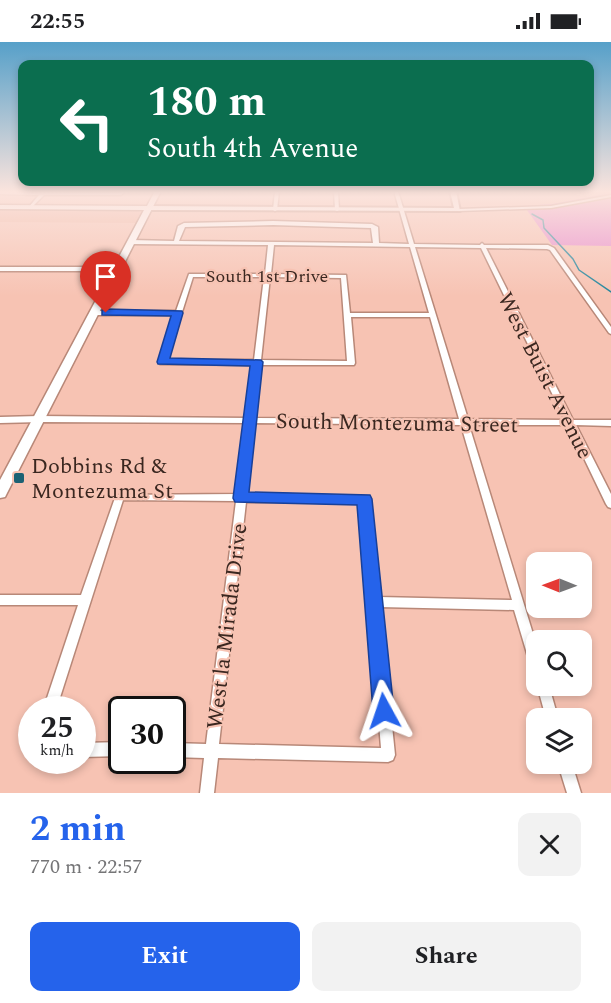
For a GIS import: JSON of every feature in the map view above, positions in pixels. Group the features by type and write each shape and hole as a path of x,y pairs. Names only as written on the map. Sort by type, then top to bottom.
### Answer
{"main road":[{"path":"0,493 139,226"}],"street":[{"path":"176,243 181,226"},
{"path":"375,226 376,244"},
{"path":"406,226 526,630"},
{"path":"131,242 548,247 552,249 611,332"},
{"name":"West la Mirada Drive","path":"207,793 271,244"},
{"name":"West Buist Avenue","path":"482,245 611,504"},
{"path":"0,269 118,269"},
{"path":"190,275 163,362 351,363 348,315 432,315"},
{"name":"South 1st Drive","path":"190,275 344,276 348,315"},
{"path":"94,313 178,313"},
{"name":"South Montezuma Street","path":"0,420 611,423"},
{"path":"54,696 119,497 364,499 388,755 186,750"},
{"path":"0,600 86,600"},
{"path":"374,602 519,605"},
{"path":"569,774 574,793"}],"shaded area":[{"path":"538,226 611,226 611,246 552,245"}],"waterway":[{"path":"544,226 573,259 579,270 611,292"}],"place":[{"name":"Dobbins Rd & Montezuma St","path":"19,478"}],"route":[{"path":"106,313 178,313 163,362 256,362 241,498 364,499 384,711"}]}
